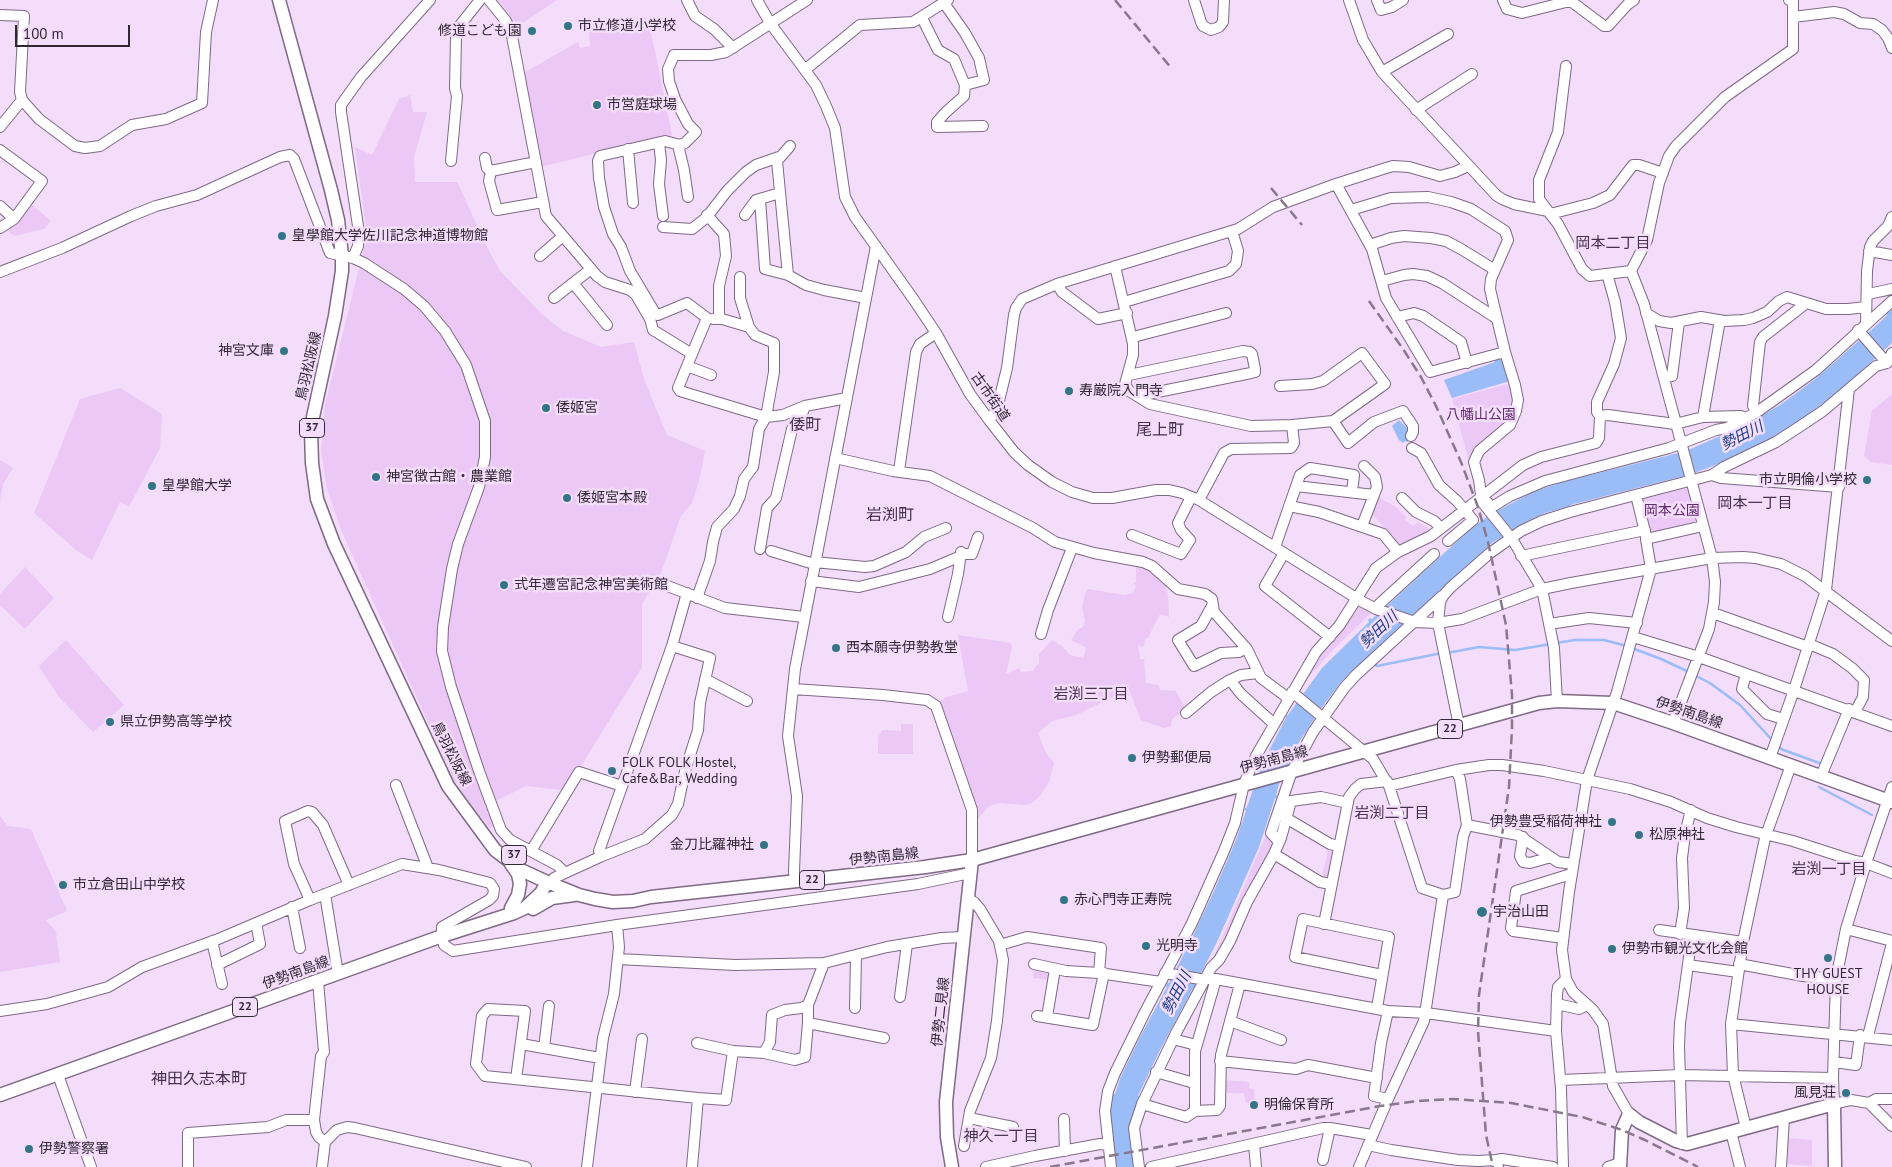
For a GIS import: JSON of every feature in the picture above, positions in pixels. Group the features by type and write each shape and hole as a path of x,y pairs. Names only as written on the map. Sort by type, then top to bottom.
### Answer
{"main road":[{"name":"鳥羽松阪線","path":"279,0 331,190 347,257 311,431 312,463 317,499 334,544 448,786 495,850 509,862 521,870 555,877"},
{"name":"伊勢南島線","path":"555,877 579,895 613,902 972,860 1364,751 1556,701 1613,703 1673,723 1773,748 1791,766 1890,801"},
{"name":"鳥羽松阪線","path":"478,828 506,850 555,877"},
{"name":"伊勢二見線","path":"952,1167 947,1137 946,1102 972,860"},
{"path":"509,862 518,874 520,884 518,896 511,908"},
{"name":"伊勢南島線","path":"555,877 582,888 613,895 652,898"},
{"name":"伊勢南島線","path":"490,920 511,908 535,888 555,877"},
{"name":"伊勢南島線","path":"0,1095 442,936 514,913 525,908 555,877"},
{"path":"490,920 526,913 552,898 579,895"},
{"path":"1620,1165 1622,1130 1629,1114 1639,1122 1682,1144 1694,1143 1834,1104 1835,1167"}],"street":[{"path":"0,14 24,16 20,92 22,100 39,119 75,146 85,148 100,146 132,125 166,119 202,103 206,32 213,0"},
{"path":"347,257 358,246 358,226 341,112 342,105 361,77 430,0"},
{"path":"451,161 457,96 455,88 457,29 480,0"},
{"path":"489,0 506,21 510,31 546,216 591,269 605,282 630,290 640,301 650,319 653,330 692,354"},
{"path":"687,0 698,19 714,29 733,48"},
{"name":"古市街道","path":"757,0 770,23 806,70 820,92 835,128 845,197 855,217 936,333 960,378 989,420 1014,452 1028,465 1052,482 1072,492 1093,498 1102,499 1156,490 1169,490 1195,499 1356,599 1375,608 1413,621 1438,623 1473,615 1542,589 1712,558 1755,558 1774,563 1805,576 1892,641"},
{"path":"749,327 719,319 706,318 687,303 658,315 655,313 630,271 621,247 613,234 604,207 598,161 600,156 659,142 665,141 678,145 685,143 696,132 688,124 675,99 668,68 674,55 711,55 726,52 807,0"},
{"path":"1194,0 1201,22 1206,28 1211,30 1219,27 1223,22 1224,0"},
{"path":"1349,0 1363,40 1382,72 1468,166 1502,199 1549,213 1593,203 1610,195 1633,165 1639,165 1663,173"},
{"path":"1377,0 1381,10 1392,7 1403,0"},
{"path":"1503,0 1507,9 1522,13 1572,2 1604,26 1608,26 1634,0"},
{"path":"1673,723 1709,629 1713,613 1715,582 1712,558 1664,378 1646,313 1631,271 1647,240 1663,173 1676,146 1725,97 1793,49 1793,0 1788,0"},
{"path":"806,70 860,25 913,22 946,2 979,58 984,80 965,84"},
{"path":"1793,16 1834,12 1844,14 1860,23 1873,24 1882,30 1892,48"},
{"path":"922,18 938,50 954,59 965,84 964,96 937,122 937,127 983,126"},
{"path":"1382,72 1448,34"},
{"path":"1566,66 1558,132 1539,180 1539,200 1586,273 1594,276 1631,271"},
{"path":"1416,110 1472,74"},
{"path":"0,128 22,100"},
{"path":"659,142 662,160 660,184 663,216"},
{"path":"678,145 688,197"},
{"path":"663,227 692,230 746,172 756,165 779,157 790,146"},
{"path":"628,149 633,203"},
{"path":"0,150 42,181 14,219 0,228"},
{"path":"0,272 62,248 130,216 156,206 197,195 280,157 290,155 294,159 330,253 347,257 375,269 404,288 424,306 445,331 466,365 482,409 485,440 483,470 479,487 458,544 452,569 443,627 442,651 451,687 501,830 510,840 557,864 555,877"},
{"path":"779,157 777,161 788,276"},
{"path":"485,158 491,171 490,182 498,210 543,202"},
{"path":"491,171 536,162"},
{"path":"989,420 997,409 1002,391 1016,308 1022,299 1057,284 1232,232 1273,207 1393,166 1409,167 1440,176 1468,166"},
{"path":"1336,184 1370,245 1386,298 1430,372 1505,352"},
{"path":"745,214 756,200 780,193"},
{"path":"1350,210 1390,198 1440,199 1471,209 1505,231 1508,240 1495,270 1490,288 1496,318 1515,385 1517,406 1510,425 1479,451 1474,459 1482,500 1510,537 1542,589 1554,643 1556,701"},
{"path":"760,199 765,269 824,290 866,298"},
{"path":"0,206 14,219"},
{"path":"708,215 724,234 726,256 719,286 719,319"},
{"path":"1885,361 1861,329 1868,294 1867,271 1872,241 1891,224"},
{"path":"1124,302 1229,271 1236,264 1238,251 1232,232"},
{"path":"540,256 563,236"},
{"path":"1370,245 1404,236 1431,238 1446,241 1495,270"},
{"path":"795,882 797,796 788,736 795,669 876,246"},
{"path":"1870,251 1892,255"},
{"path":"1115,266 1133,337 1133,355 1126,384 1127,388 1150,404 1251,426 1333,422 1385,384 1362,353 1323,382 1297,386 1280,386"},
{"path":"554,298 591,269"},
{"path":"1112,1167 1105,1111 1108,1091 1126,1050 1192,923 1224,851 1256,756 1316,652 1330,637 1376,568 1398,552 1431,536 1465,510 1482,500 1492,488 1527,462 1596,443 1599,438 1600,416 1597,412 1596,402 1614,364 1621,338 1608,274"},
{"path":"1382,281 1404,275 1427,276 1442,282 1496,318"},
{"path":"697,598 710,561 712,542 717,527 734,510 744,479 753,467 759,429 766,416 774,372 774,343 755,336 749,327 740,298 740,277"},
{"path":"573,284 607,325"},
{"path":"1057,284 1062,292 1098,319 1127,313"},
{"path":"1868,294 1892,289"},
{"path":"1646,313 1659,321 1679,322 1702,318 1733,321 1758,317 1767,312 1784,297 1790,297 1805,304 1826,309 1866,307"},
{"path":"1482,500 1492,507 1510,496 1545,481 1681,445 1716,430 1727,428 1757,412 1816,370 1892,301"},
{"path":"1757,412 1754,406 1760,342 1763,337 1805,304"},
{"path":"1133,337 1226,313"},
{"path":"1397,317 1414,313 1423,316 1461,342 1467,363"},
{"path":"706,318 678,388 680,391 766,416 783,415 805,406 847,398"},
{"path":"1704,417 1720,320"},
{"path":"1664,378 1672,376 1679,322"},
{"path":"899,471 916,352 920,344 936,333"},
{"path":"1128,376 1243,351 1252,354 1255,369 1252,373 1138,396"},
{"path":"1279,842 1270,833 1291,771 1323,716 1345,687 1371,661 1413,621 1510,537 1552,518 1712,475 1776,442 1799,427 1876,366 1885,361 1892,353"},
{"path":"687,366 711,375"},
{"path":"1773,748 1826,590 1849,389"},
{"path":"760,549 767,508 776,498 792,429 798,425 805,406"},
{"path":"1333,422 1348,443 1374,422 1403,411 1414,426 1414,432 1411,436"},
{"path":"1600,416 1608,415 1675,424 1704,417 1741,416 1744,418"},
{"path":"1132,535 1181,554 1190,540 1181,530 1178,523 1224,453 1231,449 1291,448 1294,443 1292,425"},
{"path":"1412,448 1421,453 1439,485 1473,520 1448,541"},
{"path":"835,458 930,476 1033,528 1055,542 1119,559 1143,562 1152,566 1178,589 1205,594 1211,598 1214,612 1246,648 1258,673 1268,684 1292,695 1323,716 1373,759 1388,783 1422,888 1443,895 1455,892 1463,837 1467,825 1460,779 1456,770"},
{"path":"1362,526 1377,487 1376,479 1364,466"},
{"path":"1330,637 1265,586 1279,550 1289,506 1300,475 1310,468 1354,475 1352,492"},
{"path":"1712,475 1720,478 1839,487"},
{"path":"1296,486 1374,496"},
{"path":"1629,1114 1616,1094 1611,1078 1603,1024 1598,1016 1573,992 1566,979 1563,938 1587,780 1631,644 1651,569 1646,534 1636,495"},
{"path":"1402,498 1416,512 1434,521 1441,528"},
{"path":"1289,506 1319,512 1383,534 1398,552"},
{"path":"1521,556 1703,526"},
{"path":"771,551 815,563 864,567 874,566 906,552 924,537 946,528"},
{"path":"811,581 859,587 930,569 961,554 972,554 978,537"},
{"path":"1042,634 1048,610 1072,548"},
{"path":"948,617 961,554"},
{"path":"1375,608 1434,554"},
{"path":"658,582 725,608 804,617"},
{"path":"602,856 599,851 672,646 687,593"},
{"path":"1443,596 1440,602 1438,623 1459,726"},
{"path":"1212,606 1201,626 1178,640 1194,666 1221,653 1239,652 1246,648"},
{"path":"1713,613 1833,654 1864,680 1863,697 1852,711 1821,776"},
{"path":"1549,624 1589,618 1637,624"},
{"path":"1631,644 1699,657 1892,726"},
{"path":"555,877 645,839 672,815 675,810 685,771 695,744 710,658 672,646"},
{"path":"1186,713 1211,692 1230,680 1241,675 1258,673"},
{"path":"1746,674 1742,689 1768,714 1784,719"},
{"path":"705,679 747,701"},
{"path":"1230,680 1241,694 1274,724"},
{"path":"793,689 927,700 936,706 972,810 972,860"},
{"path":"1324,924 1351,793 1361,784 1388,783 1489,765 1502,765 1630,789 1729,825 1794,840 1892,873"},
{"path":"1746,1128 1733,1075 1731,1024 1743,942 1766,834 1791,766"},
{"path":"531,851 579,772 622,786"},
{"path":"396,785 428,868"},
{"path":"1892,787 1890,801 1866,863 1846,929 1836,980 1833,1078 1834,1104 1851,1100 1869,1103 1892,1126"},
{"path":"1139,1167 1134,1128 1142,1104 1173,1038 1207,979 1211,968 1219,960 1230,941 1247,902 1274,854 1291,801 1321,797 1348,803"},
{"path":"1680,934 1684,908 1682,858 1691,810"},
{"path":"310,900 294,864 285,821 308,811 312,812 323,825 349,885"},
{"path":"1286,818 1330,844 1339,846"},
{"path":"1467,825 1518,835 1558,862 1572,869"},
{"path":"1523,838 1520,856 1523,862 1534,862 1551,857"},
{"path":"1274,854 1320,882 1331,884"},
{"path":"0,1011 47,1004 108,987 142,966 212,942 292,907 402,864 428,868 490,883 494,889 493,896 489,900 442,926 444,945 454,951 617,925 918,884 970,873"},
{"path":"1563,938 1513,931 1511,928 1516,891 1572,869"},
{"path":"325,894 338,974"},
{"path":"1359,1167 1426,1013 1443,895"},
{"path":"964,1146 975,1096 991,1058 1003,960 1000,945 980,908 968,899"},
{"path":"292,907 300,948"},
{"path":"1377,1008 1389,937 1303,919 1295,957 1382,975"},
{"path":"217,965 260,944 256,923"},
{"path":"586,1167 603,1038 614,994 619,940 617,925"},
{"path":"1834,1062 1856,1065 1892,942 1846,929"},
{"path":"1659,930 1743,942"},
{"path":"1682,1144 1680,1023 1692,935"},
{"path":"618,959 735,965 824,963 907,944 942,938 963,937"},
{"path":"1000,945 1027,937 1100,948 1102,973 1093,1025 1036,1016"},
{"path":"212,942 222,984"},
{"path":"900,997 907,944"},
{"path":"855,1008 856,955"},
{"path":"698,1043 733,1051 764,1053 795,1060 805,1057 808,1005 824,963"},
{"path":"1034,964 1055,969 1207,979 1388,1011 1426,1013 1556,1031"},
{"path":"1688,965 1739,968 1836,980"},
{"path":"1047,1018 1055,969"},
{"path":"1195,1111 1196,1046 1207,979"},
{"path":"1563,1167 1561,1080 1556,1031 1558,987 1566,979"},
{"path":"318,981 324,1052 321,1056 314,1120 316,1132 325,1142"},
{"path":"1142,1104 1186,1117 1195,1111 1217,1110 1220,1106 1220,1061 1240,984"},
{"path":"1557,1004 1579,1009 1587,1005"},
{"path":"764,1053 770,1042 772,1015 808,1005"},
{"path":"544,1048 549,1006"},
{"path":"516,1079 525,1011 488,1009 482,1016 480,1023 476,1064 485,1076 726,1100 733,1051"},
{"path":"1388,1011 1381,1043 1374,1096 1388,1099"},
{"path":"1230,1021 1280,1040"},
{"path":"808,1023 884,1038"},
{"path":"1731,1024 1892,1040"},
{"path":"1173,1038 1196,1046"},
{"path":"635,1092 642,1039"},
{"path":"521,1044 600,1058"},
{"path":"1220,1061 1296,1069 1308,1065 1377,1078"},
{"path":"1156,1072 1194,1083"},
{"path":"58,1075 91,1167"},
{"path":"1561,1080 1680,1075 1833,1078"},
{"path":"692,1167 698,1098"},
{"path":"1869,1103 1876,1099 1892,1100"},
{"path":"969,1118 1013,1127"},
{"path":"1781,1167 1784,1118"},
{"path":"1064,1119 1065,1151"},
{"path":"188,1167 188,1133 268,1127 286,1120 314,1120"},
{"path":"322,1167 325,1142 337,1130 347,1127 526,1167"},
{"path":"1151,1167 1323,1128 1330,1128 1370,1140 1391,1150 1458,1160 1497,1163 1514,1160 1553,1167"},
{"path":"1323,1160 1330,1128"},
{"path":"1731,1132 1740,1167"},
{"path":"986,1167 1100,1144 1108,1145"},
{"path":"1254,1144 1256,1167"},
{"path":"1608,1167 1620,1165"}],"green space":[{"path":"498,0 557,0 518,26"},
{"name":"市営庭球場","path":"645,17 650,27 672,135 540,167 522,74 578,42 580,48 590,46 589,32 600,26"},
{"path":"410,95 413,112 427,112 414,157 415,182 457,182 500,271 543,315 563,331 601,347 634,342 645,382 667,435 705,451 692,503 681,516 661,573 642,604 642,667 575,776 561,790 526,786 492,803 501,825 490,828 473,808 454,780 342,532 327,489 321,451 325,405 367,236 355,147 372,155 399,99"},
{"path":"31,204 51,221 44,229 14,236 5,228 23,216"},
{"name":"八幡山公園","path":"1511,383 1514,400 1513,411 1507,421 1477,448 1469,461 1452,399"},
{"path":"120,388 162,414 160,448 129,507 120,502 92,560 77,551 34,513 80,399"},
{"path":"1892,394 1892,465 1871,462 1864,456 1872,411"},
{"path":"0,460 13,468 3,484 0,500"},
{"name":"岡本公園","path":"1687,488 1691,491 1699,523 1648,534 1642,502 1644,499"},
{"path":"1376,496 1396,507 1406,517 1405,520 1413,526 1418,522 1433,531 1402,548 1373,515 1374,509 1372,506"},
{"path":"1136,564 1152,568 1164,581 1168,595 1169,617 1160,614 1148,638 1145,639 1144,646 1141,647 1138,644 1140,659 1144,659 1146,683 1159,685 1160,690 1176,691 1186,710 1172,719 1171,726 1164,728 1141,720 1129,689 1076,715 1052,721 1038,733 1046,753 1054,763 1049,782 1040,796 1032,803 1025,805 999,803 989,806 979,818 975,819 938,702 947,697 968,691 958,635 1011,643 1006,674 1019,668 1021,672 1033,671 1039,663 1039,654 1052,640 1062,646 1070,655 1083,658 1086,650 1085,647 1071,640 1085,622 1082,606 1086,591 1088,589 1125,595 1133,593 1136,586 1134,584 1136,582"},
{"path":"25,567 54,598 25,629 0,605 0,594"},
{"path":"1361,607 1371,613 1332,651 1306,680 1318,657 1356,608"},
{"path":"66,640 124,705 93,732 59,697 39,666"},
{"path":"901,724 913,724 913,754 878,754 878,737 883,730 901,731"},
{"path":"0,816 8,826 31,829 67,911 46,920 56,932 60,962 0,972"},
{"path":"1266,835 1273,845 1222,949 1211,963"},
{"path":"1329,846 1336,848 1328,881 1321,880"},
{"path":"1034,968 1048,970 1052,974 1050,980 1033,978"},
{"path":"1223,1080 1249,1082 1249,1088 1254,1089 1255,1102 1246,1103 1244,1093 1224,1093"},
{"path":"1787,1138 1812,1140 1812,1166 1786,1164"}],"water":[{"name":"勢田川","path":"1892,309 1892,343 1837,393 1778,434 1778,436 1728,460 1692,474 1570,505 1545,513 1526,522 1492,543 1370,654 1372,657 1367,662 1364,660 1341,682 1298,744 1279,784 1276,795 1279,796 1275,798 1259,847 1216,944 1195,985 1197,987 1196,989 1193,988 1138,1096 1140,1097 1130,1128 1134,1167 1115,1167 1110,1132 1112,1130 1110,1111 1113,1093 1115,1094 1121,1076 1140,1037 1167,987 1165,986 1169,983 1188,946 1214,891 1236,840 1246,811 1244,809 1247,807 1260,770 1257,768 1259,765 1261,766 1286,718 1285,716 1288,715 1322,668 1369,622 1370,618 1372,619 1418,577 1418,574 1420,575 1474,526 1493,513 1533,492 1559,483 1686,451 1745,425 1780,405 1814,380 1878,324 1887,315 1885,313 1887,311 1889,312"},
{"path":"1500,357 1504,361 1510,381 1452,398 1444,380 1495,362 1494,359"},
{"path":"1399,420 1410,431 1410,439 1407,442 1403,443 1399,440 1392,426"}],"waterway":[{"path":"1556,643 1575,640 1604,640 1627,646"},
{"path":"1447,653 1479,647 1515,650 1551,644"},
{"path":"1632,648 1689,672"},
{"path":"1373,662 1377,666 1442,653"},
{"path":"1694,675 1710,683 1740,705 1773,741"},
{"path":"1777,745 1781,749 1822,764"},
{"path":"1819,787 1872,815"}],"railway":[{"path":"1115,0 1172,69"},
{"path":"1271,188 1302,225"},
{"path":"1369,301 1421,377 1461,462 1478,507 1488,542 1506,625 1512,695 1509,787 1479,995 1478,1031 1486,1135 1493,1167"},
{"path":"1050,1167 1380,1106 1453,1099 1511,1103 1582,1117 1622,1130 1698,1167"}],"place":[{"name":"市立修道小学校","path":"568,26"},
{"name":"修道こども園","path":"532,31"},
{"name":"市営庭球場","path":"597,105"},
{"name":"皇學館大学佐川記念神道博物館","path":"282,236"},
{"name":"神宮文庫","path":"284,351"},
{"name":"寿厳院入門寺","path":"1069,391"},
{"name":"倭姬宮","path":"546,408"},
{"name":"神宮徴古館・農業館","path":"376,477"},
{"name":"市立明倫小学校","path":"1867,480"},
{"name":"皇學館大学","path":"152,486"},
{"name":"倭姬宮本殿","path":"567,498"},
{"name":"式年遷宮記念神宮美術館","path":"504,585"},
{"name":"西本願寺伊勢教堂","path":"836,648"},
{"name":"県立伊勢高等学校","path":"110,722"},
{"name":"伊勢郵便局","path":"1132,758"},
{"name":"FOLK FOLK Hostel, Cafe&Bar, Wedding","path":"612,771"},
{"name":"伊勢豊受稲荷神社","path":"1612,822"},
{"name":"松原神社","path":"1639,835"},
{"name":"金刀比羅神社","path":"764,845"},
{"name":"市立倉田山中学校","path":"63,885"},
{"name":"赤心門寺正寿院","path":"1064,900"},
{"name":"宇治山田","path":"1482,912"},
{"name":"光明寺","path":"1146,946"},
{"name":"伊勢市観光文化会館","path":"1612,949"},
{"name":"THY GUEST HOUSE","path":"1828,958"},
{"name":"風見荘","path":"1846,1093"},
{"name":"明倫保育所","path":"1254,1105"},
{"name":"伊勢警察署","path":"29,1149"}],"district":[{"name":"岡本二丁目","path":"1613,244"},
{"name":"倭町","path":"805,425"},
{"name":"尾上町","path":"1160,430"},
{"name":"岡本一丁目","path":"1755,504"},
{"name":"岩渕町","path":"890,515"},
{"name":"岩渕三丁目","path":"1091,695"},
{"name":"岩渕二丁目","path":"1392,814"},
{"name":"岩渕一丁目","path":"1829,870"},
{"name":"神田久志本町","path":"199,1079"},
{"name":"神久一丁目","path":"1001,1137"}]}
